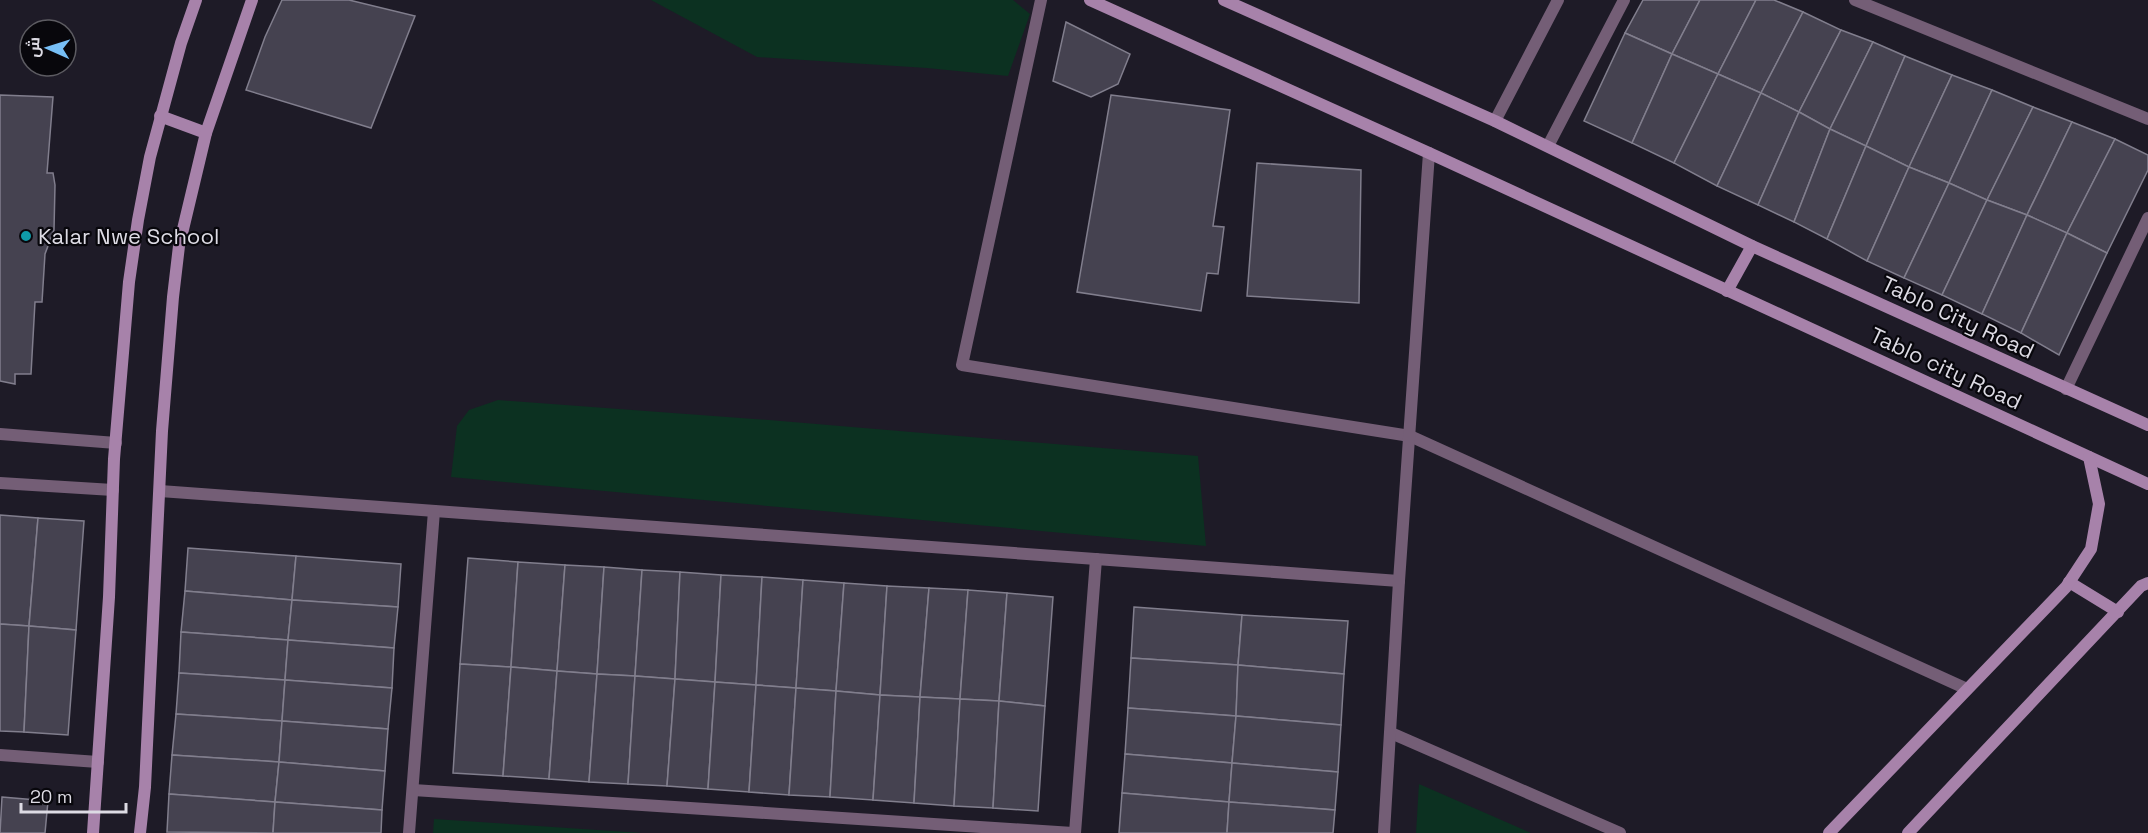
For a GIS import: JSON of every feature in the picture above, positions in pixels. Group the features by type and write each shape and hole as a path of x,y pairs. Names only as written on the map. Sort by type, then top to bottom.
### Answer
{"street":[{"path":"93,833 109,597 116,443 131,272 138,220 160,116 196,0"},
{"path":"140,833 145,787 160,491 173,297 179,246 206,133 252,0"},
{"path":"1041,0 962,365 1410,436 1967,689"},
{"name":"Tablo City Road","path":"1224,0 1495,121 1752,246 2148,425"},
{"path":"1495,121 1558,0"},
{"path":"1548,146 1624,0"},
{"path":"1855,0 2148,119"},
{"name":"Tablo city Road","path":"1097,2 2148,484"},
{"path":"160,116 206,133"},
{"path":"1384,833 1429,153"},
{"path":"2066,389 2148,218"},
{"path":"1727,291 1752,246"},
{"path":"0,434 116,443"},
{"path":"1829,833 2069,582 2091,549 2099,504 2089,457"},
{"path":"0,483 113,490"},
{"path":"160,491 1399,582"},
{"path":"410,833 434,511"},
{"path":"412,790 1074,833 1096,559"},
{"path":"2069,582 2118,612"},
{"path":"1908,833 2141,586 2148,583"},
{"path":"1391,733 1620,833"},
{"path":"0,755 98,762"}],"green space":[{"path":"651,0 1013,0 1030,14 1008,76 927,68 757,57"},
{"path":"498,400 1198,456 1206,546 451,477 457,426 469,410"},
{"path":"1419,784 1531,833 1416,833"},
{"path":"434,819 642,833 433,833"}],"building":[{"path":"282,0 349,0 415,16 371,128 246,90 265,37"},
{"path":"1643,0 1700,0 1672,54 1625,33"},
{"path":"1700,0 1756,0 1718,74 1672,54"},
{"path":"1756,0 1774,0 1803,12 1761,93 1718,74"},
{"path":"1803,12 1841,30 1799,112 1761,93"},
{"path":"1066,22 1130,54 1118,84 1091,97 1053,81"},
{"path":"1841,30 1873,42 1830,129 1799,112"},
{"path":"1625,33 1672,54 1632,143 1584,121"},
{"path":"1873,42 1905,56 1866,146 1830,129"},
{"path":"1672,54 1718,74 1674,163 1632,143"},
{"path":"1905,56 1952,75 1909,167 1866,146"},
{"path":"1718,74 1761,93 1717,186 1674,163"},
{"path":"1952,75 1992,90 1949,183 1909,167"},
{"path":"1992,90 2033,107 1987,200 1949,183"},
{"path":"1761,93 1799,112 1758,205 1717,186"},
{"name":"Kalar Nwe School","path":"0,95 53,97 47,173 53,173 55,185 54,230 45,254 42,302 35,302 31,374 15,374 15,384 0,381"},
{"path":"1111,95 1230,110 1213,226 1224,227 1218,274 1207,273 1201,311 1077,292"},
{"path":"2033,107 2072,122 2027,215 1987,200"},
{"path":"1799,112 1830,129 1794,222 1758,205"},
{"path":"2072,122 2115,139 2067,233 2027,215"},
{"path":"1830,129 1866,146 1827,239 1794,222"},
{"path":"2115,139 2148,155 2148,170 2107,253 2067,233"},
{"path":"1866,146 1909,167 1867,261 1827,239"},
{"path":"1257,163 1361,170 1359,303 1247,296"},
{"path":"1909,167 1949,183 1904,278 1867,261"},
{"path":"1949,183 1987,200 1942,295 1904,278"},
{"path":"1987,200 2027,215 1982,314 1942,295"},
{"path":"2027,215 2067,233 2021,333 1982,314"},
{"path":"2067,233 2107,253 2059,355 2021,333"},
{"path":"0,515 38,518 29,626 0,624"},
{"path":"38,518 84,521 76,630 29,626"},
{"path":"188,548 296,556 292,600 185,591"},
{"path":"296,556 401,564 398,607 292,600"},
{"path":"468,558 518,562 511,667 460,664"},
{"path":"518,562 565,565 557,671 511,667"},
{"path":"565,565 604,567 597,674 557,671"},
{"path":"604,567 642,570 635,676 597,674"},
{"path":"642,570 680,572 675,679 635,676"},
{"path":"680,572 721,575 715,682 675,679"},
{"path":"721,575 762,577 756,685 715,682"},
{"path":"762,577 803,580 796,688 756,685"},
{"path":"803,580 844,583 836,691 796,688"},
{"path":"844,583 887,586 880,695 836,691"},
{"path":"887,586 929,588 920,697 880,695"},
{"path":"929,588 968,590 960,699 920,697"},
{"path":"968,590 1007,593 999,701 960,699"},
{"path":"185,591 292,600 288,640 181,632"},
{"path":"1007,593 1053,597 1045,706 999,701"},
{"path":"292,600 398,607 394,648 288,640"},
{"path":"1134,607 1242,615 1238,665 1131,658"},
{"path":"1242,615 1348,621 1344,674 1238,665"},
{"path":"0,624 29,626 24,732 0,731"},
{"path":"29,626 76,630 68,735 24,732"},
{"path":"181,632 288,640 285,680 179,673"},
{"path":"288,640 394,648 392,688 285,680"},
{"path":"1131,658 1238,665 1236,716 1128,708"},
{"path":"460,664 511,667 503,776 453,773"},
{"path":"1238,665 1344,674 1341,725 1236,716"},
{"path":"511,667 557,671 549,779 503,776"},
{"path":"557,671 597,674 589,782 549,779"},
{"path":"179,673 285,680 282,721 176,714"},
{"path":"597,674 635,676 628,784 589,782"},
{"path":"635,676 675,679 667,786 628,784"},
{"path":"675,679 715,682 708,789 667,786"},
{"path":"285,680 392,688 388,729 282,721"},
{"path":"715,682 756,685 749,792 708,789"},
{"path":"756,685 796,688 789,795 749,792"},
{"path":"796,688 836,691 830,797 789,795"},
{"path":"836,691 880,695 873,800 830,797"},
{"path":"880,695 920,697 914,803 873,800"},
{"path":"920,697 960,699 954,806 914,803"},
{"path":"960,699 999,701 993,808 954,806"},
{"path":"999,701 1045,706 1038,811 993,808"},
{"path":"1128,708 1236,716 1232,763 1125,754"},
{"path":"176,714 282,721 279,762 172,755"},
{"path":"1236,716 1341,725 1338,772 1232,763"},
{"path":"282,721 388,729 385,771 279,762"},
{"path":"1125,754 1232,763 1229,802 1122,793"},
{"path":"172,755 279,762 275,802 169,794"},
{"path":"279,762 385,771 382,810 275,802"},
{"path":"1232,763 1338,772 1335,810 1229,802"},
{"path":"1122,793 1229,802 1227,833 1119,833"},
{"path":"169,794 275,802 273,833 167,832"},
{"path":"2,797 48,801 45,833 0,833"},
{"path":"275,802 382,810 381,833 273,833"},
{"path":"1229,802 1335,810 1333,833 1227,833"}],"place":[{"name":"Kalar Nwe School","path":"26,236"}]}
